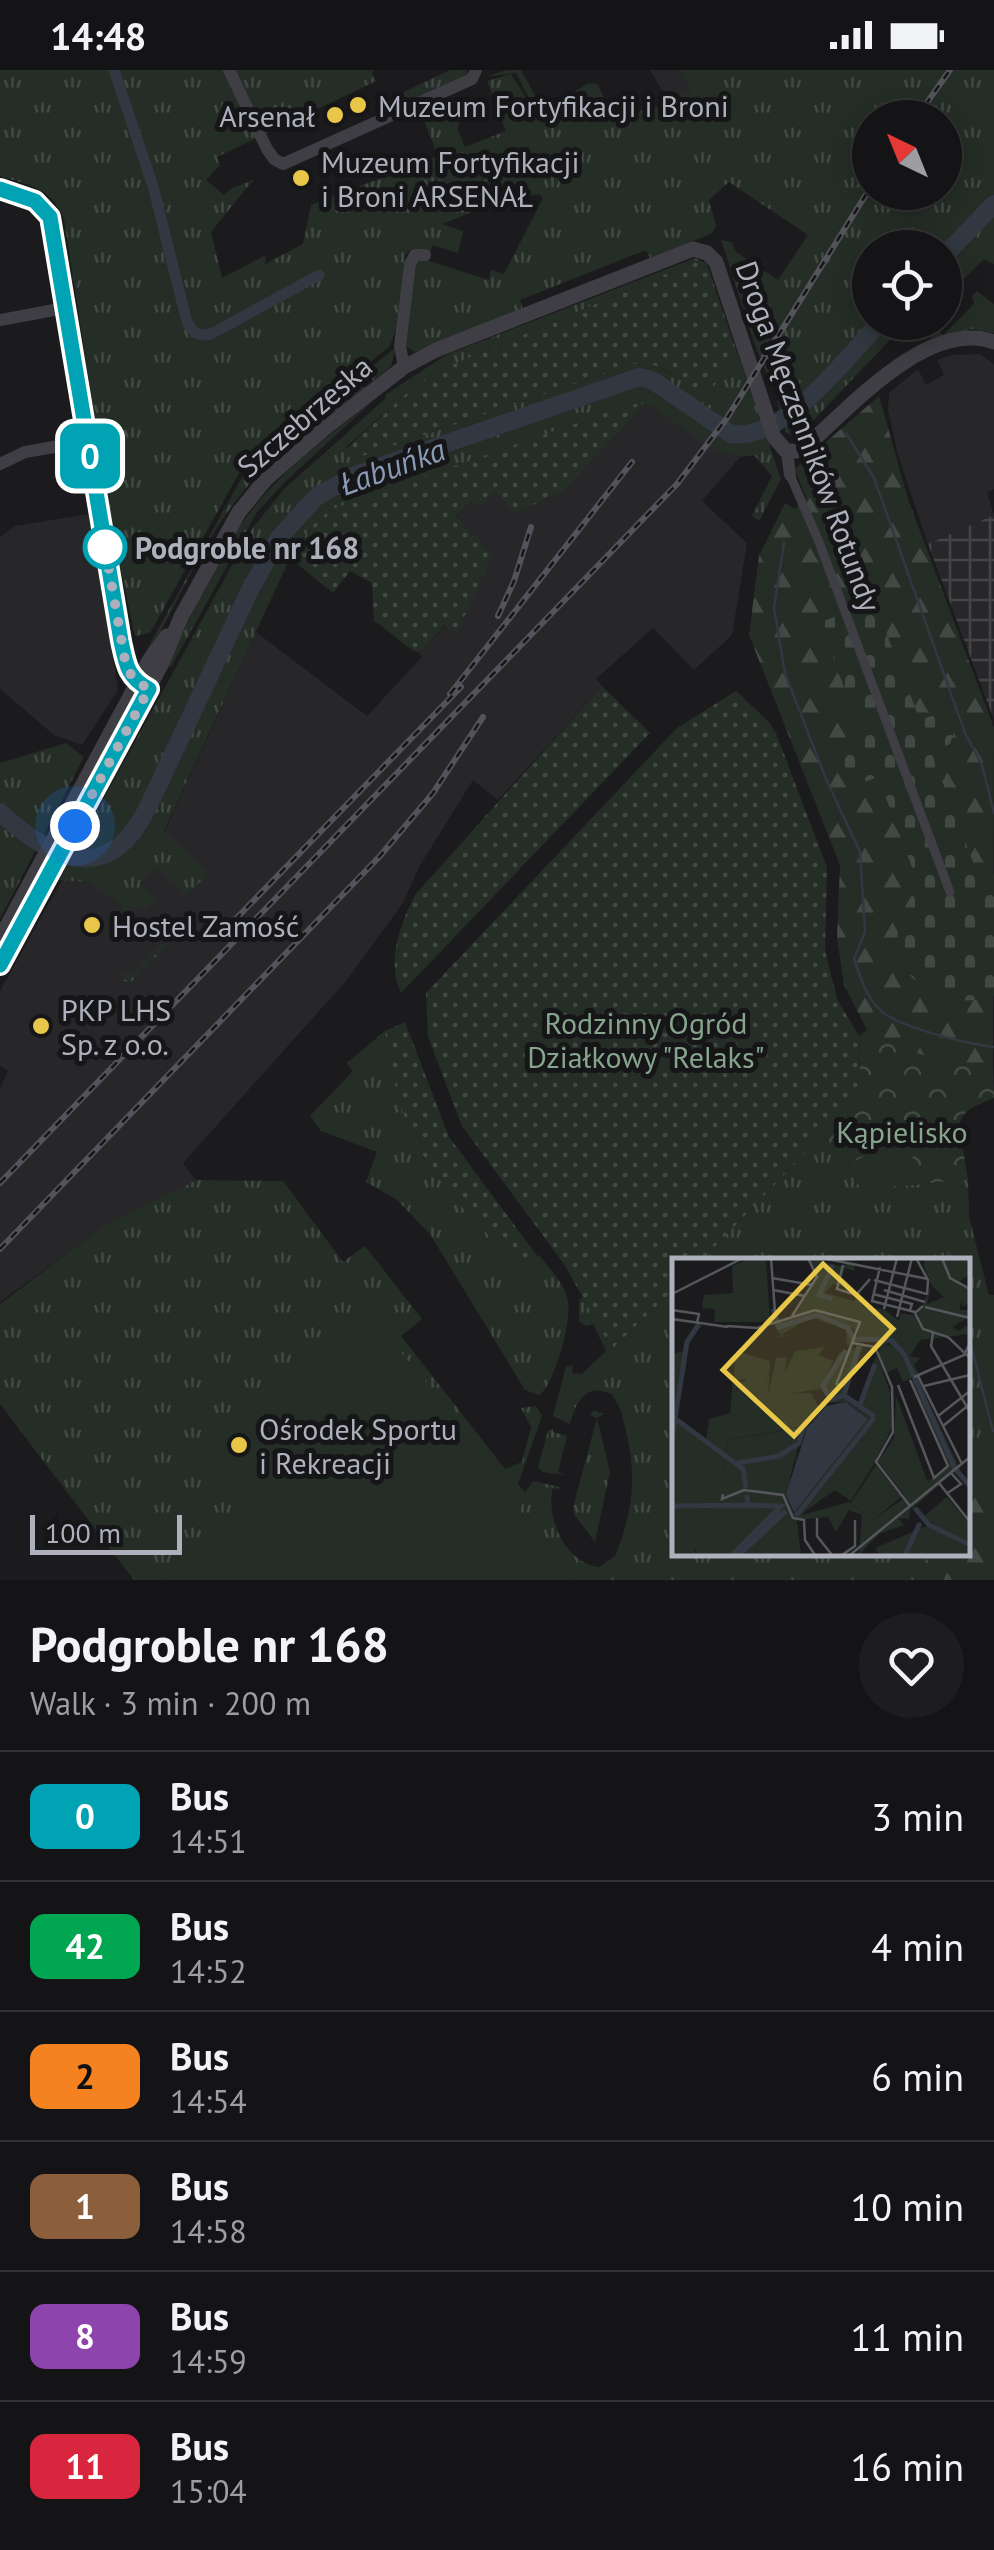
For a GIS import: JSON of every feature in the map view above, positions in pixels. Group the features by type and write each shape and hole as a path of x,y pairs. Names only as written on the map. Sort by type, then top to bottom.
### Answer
{"street":[{"path":"230,70 267,150 283,164 474,75"},
{"path":"0,190 35,201 48,212 121,641 128,673 143,686"},
{"name":"Droga Męczenników Rotundy","path":"404,367 478,332 688,249 697,249 716,262 774,436 786,452 790,474 950,892"},
{"name":"Szczebrzeska","path":"0,940 42,872 228,528 260,486 292,455 404,367 400,346 410,260 425,255"},
{"path":"0,320 65,308"},
{"path":"786,452 802,450 916,354 965,338 994,342"},
{"path":"0,464 24,452 88,441"},
{"name":"Szczebrzeska","path":"0,965 42,872"}],"shaded area":[{"path":"650,70 680,70 691,91 669,102"},
{"path":"980,354 994,364 994,489 987,493 994,515 928,544 898,455 888,410 889,393 918,369 926,385 944,375 937,360"},
{"path":"647,403 716,450 740,457 702,501 747,543 732,635 694,670 653,628 596,679 602,686 498,800 473,780 419,867 403,903 346,981 183,1163 196,1181 106,1225 0,1302 0,1088 8,1071 0,1066 0,991 62,880 90,882 157,848 256,632 367,716 446,625 455,634 456,517 473,499 497,490 514,513 563,492"},
{"path":"89,514 118,690 82,745 54,735 0,689 0,537 15,526"},
{"path":"994,515 994,720 928,544"}],"green space":[{"path":"0,70 375,70 372,72 376,81 217,157 220,165 206,180 224,195 253,180 211,232 222,278 266,255 265,264 303,244 311,205 438,156 423,118 452,108 460,114 458,130 465,147 506,131 502,121 505,114 523,106 527,111 525,106 531,102 516,73 485,77 507,70 521,70 543,110 589,83 597,84 614,117 657,107 691,91 680,70 994,70 994,264 984,259 965,278 962,276 962,230 852,230 852,340 890,340 806,428 792,436 786,432 777,401 783,394 770,382 755,345 721,240 731,242 736,252 778,280 808,235 729,182 709,200 716,226 711,234 650,258 646,250 520,300 523,309 415,352 405,346 414,264 425,249 410,250 405,255 396,329 390,346 239,473 150,633 135,636 112,529 64,219 53,200 30,185 0,176","holes":["539,194 543,198 504,274 491,270 489,280 429,261 432,245 458,253 463,231 442,224 508,198 510,201"]},
{"path":"450,70 466,70 469,75 396,109 390,108 387,100"},
{"path":"511,74 525,96 522,104 518,98 497,106 487,81"},
{"path":"695,258 699,260 445,368 408,392 346,447 351,460 633,364 653,364 675,375 738,357 734,343 781,479 759,521 752,516 772,476 754,455 741,457 716,451 647,403 330,510 313,525 290,558 164,831 206,871 206,876 181,900 184,893 169,884 169,879 155,867 139,883 157,898 142,911 129,907 116,922 123,906 90,882 59,880 252,529 284,489 385,395 446,355"},
{"path":"699,260 707,264 738,356 708,393 661,368 633,364 351,460 345,450 408,392 445,368"},
{"path":"977,291 994,304 994,333 973,329 962,332 962,316 974,304 972,296"},
{"path":"396,347 391,366 373,381 368,370"},
{"path":"355,380 365,388 274,460 231,507 205,547 148,655 145,653 241,479 260,458"},
{"path":"879,396 908,499 994,728 993,1064 915,1056 867,1030 844,985 837,938 840,865 749,635 759,556 785,503 795,509 807,500 795,469"},
{"path":"374,400 257,512 171,667 167,665 212,574 252,510 293,467"},
{"path":"647,403 563,492 514,513 496,491 480,506 473,500 456,516 492,556 456,635 445,625 419,653 374,621 372,583 350,571 333,593 290,558 313,525 330,510 628,405"},
{"path":"874,601 920,720 937,714 948,719 954,732 950,744 931,752 975,867 994,873 994,996 967,1000 943,997 923,988 908,973 900,954 898,933 904,909 919,886 878,777 858,784 848,775 843,761 849,751 864,744 821,622"},
{"path":"602,686 650,733 401,993 395,956 400,931 415,895"},
{"name":"Rodzinny Ogród Działkowy \"Relaks\"","path":"736,691 776,733 827,867 825,950 837,999 859,1036 860,1091 854,1102 704,1258 672,1258 672,1291 612,1349 564,1264 462,1126 428,1037 426,993 677,728"},
{"path":"66,743 84,757 0,919 0,763"},
{"path":"175,920 185,920 183,929 131,982 123,981 122,975 131,976 180,926"},
{"path":"405,1022 449,1137 538,1257 524,1271 455,1199 414,1138 398,1094 385,1031"},
{"name":"Kąpielisko","path":"867,1030 927,1056 993,1064 994,1098 968,1110 959,1128 959,1149 963,1149 968,1179 903,1186 871,1203 823,1134 857,1091 859,1036"},
{"path":"385,1031 401,1105 414,1138 440,1180 524,1271 539,1255 566,1295 569,1310 561,1352 539,1395 525,1390 430,1234 397,1200 366,1182 377,1152 321,1131 310,1116 353,1071 347,1063"},
{"path":"823,1134 871,1203 903,1186 968,1179 969,1217 989,1295 994,1295 994,1456 969,1475 969,1258 704,1258"},
{"path":"902,1137 921,1173 872,1198 853,1162"},
{"path":"197,1180 283,1181 343,1262 365,1246 422,1319 401,1336 505,1469 522,1462 531,1427 521,1408 536,1406 542,1416 518,1484 525,1492 533,1481 559,1487 560,1490 553,1488 551,1500 561,1537 577,1557 599,1567 615,1556 626,1524 632,1479 624,1421 611,1394 588,1392 575,1408 570,1424 553,1416 566,1367 573,1365 572,1373 582,1374 606,1351 593,1324 586,1326 579,1321 579,1300 583,1297 612,1349 672,1291 672,1555 928,1555 917,1580 576,1580 517,1508 527,1500 205,1457 251,1512 166,1580 134,1580 0,1404 0,1304 105,1225"},
{"path":"368,1314 527,1499 518,1509 576,1580 166,1580 250,1512 205,1458"},
{"path":"597,1418 610,1472 595,1542 573,1507"},
{"path":"553,1429 567,1436 558,1472 564,1475 542,1472 538,1467 548,1431"},
{"path":"994,1456 994,1580 917,1580 928,1555 969,1555 969,1475"}],"waterway":[{"path":"114,70 153,186 192,330 211,334 319,275"},
{"name":"Łabuńka","path":"962,237 994,204"},
{"name":"Łabuńka","path":"0,812 39,843 78,858 97,857 115,849 132,833 278,539 317,496 358,474 639,377 652,380 731,434 751,433 792,412 864,340"},
{"path":"846,433 874,478 965,733 982,765 994,813"},
{"path":"784,543 774,608 785,673 826,779 860,852 865,932 854,959 862,982 874,1003 895,1020 938,1035 994,1047"},
{"path":"948,1252 950,1258"},
{"path":"969,1338 993,1431"}],"railway":[{"path":"929,100 950,70"},
{"path":"0,1183 677,484 727,418 856,210"},
{"path":"450,694 632,462"},
{"path":"498,616 531,527"},
{"path":"224,931 461,687"},
{"path":"0,1249 380,856 433,793 483,717"}],"bus line":[{"name":"0","path":"0,189 35,201 50,217 121,641 128,673 149,689 0,965"}],"place":[{"name":"Muzeum Fortyfikacji i Broni","path":"358,105"},
{"name":"Arsenał","path":"335,115"},
{"name":"Muzeum Fortyfikacji i Broni ARSENAŁ","path":"301,178"},
{"name":"Podgroble nr 168","path":"105,547"},
{"name":"Hostel Zamość","path":"92,925"},
{"name":"PKP LHS Sp. z o.o.","path":"41,1026"},
{"name":"Ośrodek Sportu i Rekreacji","path":"239,1445"}],"route":[{"path":"75,826 149,689 128,673 105,547"}]}
